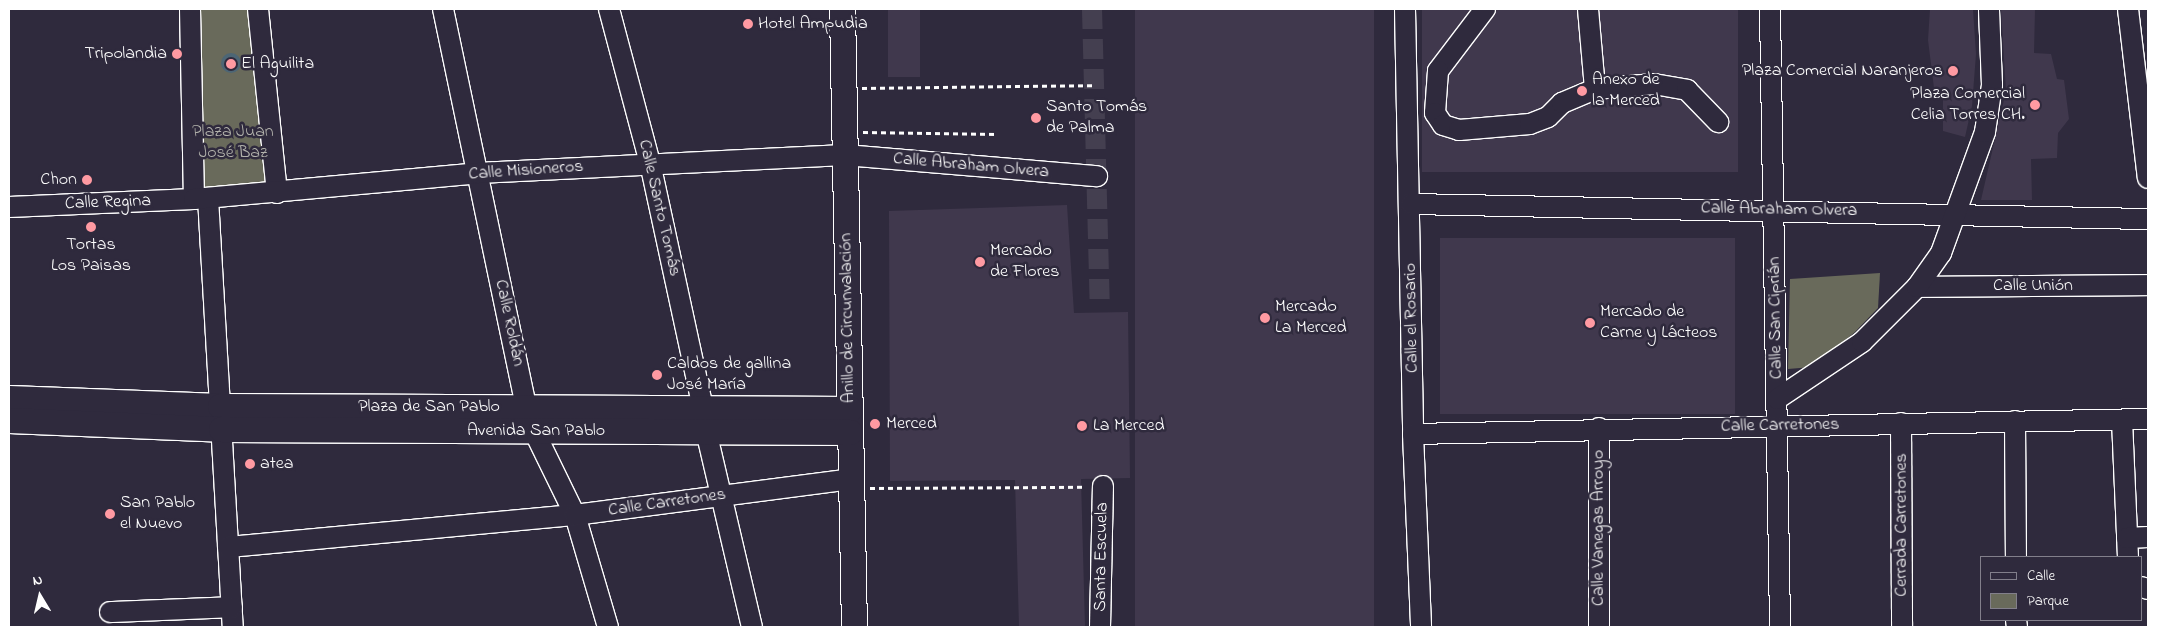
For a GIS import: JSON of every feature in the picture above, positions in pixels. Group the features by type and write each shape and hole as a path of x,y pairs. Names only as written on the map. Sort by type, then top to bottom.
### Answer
{"main road":[{"name":"Anillo de Circunvalación","path":"842,9 854,627"},
{"name":"Plaza de San Pablo","path":"9,398 220,418"},
{"name":"Plaza de San Pablo","path":"9,420 220,418 526,408 705,420 850,420"},
{"name":"Avenida San Pablo","path":"220,418 534,431 705,420"}],"street":[{"path":"190,9 201,199 220,418 233,627"},
{"path":"258,9 277,193"},
{"name":"Calle Roldán","path":"443,9 526,408 534,431 575,515 608,627"},
{"name":"Calle Santo Tomás","path":"609,9 650,163 720,496 752,627"},
{"name":"Calle el Rosario","path":"1405,9 1411,204 1413,434 1422,627"},
{"path":"1485,9 1438,71 1435,113 1443,124 1459,130 1530,124 1548,117 1562,103 1595,89 1654,84 1687,90 1718,122"},
{"path":"1588,9 1595,89"},
{"name":"Calle San Ciprián","path":"1770,9 1775,209 1780,627"},
{"path":"1777,399 1862,342 1917,287 1941,253 1985,132 1992,85 1989,9"},
{"path":"2128,9 2148,178"},
{"name":"Calle Misioneros","path":"201,199 478,173 650,163 845,156"},
{"name":"Calle Abraham Olvera","path":"845,156 1097,176"},
{"name":"Calle Regina","path":"9,207 201,199"},
{"name":"Calle Abraham Olvera","path":"1411,204 1775,209 2148,219"},
{"name":"Calle Unión","path":"1917,287 2148,285"},
{"name":"Calle Carretones","path":"1413,434 1599,428 2148,419"},
{"path":"2122,420 2128,548 2148,537"},
{"path":"2015,421 2016,556"},
{"name":"Cerrada Carretones","path":"1901,423 1902,627"},
{"name":"Calle Vanegas Arroyo","path":"1599,428 1599,627"},
{"name":"Calle Carretones","path":"228,547 575,515 851,479"},
{"name":"Santa Escuela","path":"1100,627 1103,486"},
{"path":"110,612 232,606"}],"path":[{"path":"844,87 1094,86"},
{"path":"844,131 997,134"},
{"path":"851,479 874,490 1103,486"}],"shaded area":[{"path":"888,9 920,9 920,77 888,77"},
{"name":"Mercado La Merced","path":"1135,9 1374,9 1374,627 1135,627"},
{"name":"Anexo de la Merced","path":"1422,9 1738,9 1738,172 1422,172"},
{"name":"Plaza Comercial Naranjeros","path":"1930,9 1973,9 1976,54 1972,106 1965,137 1943,131 1943,90 1934,88 1928,40"},
{"name":"Plaza Comercial Celia Torres CH.","path":"2001,9 2035,9 2034,53 2051,54 2057,79 2064,80 2069,119 2058,133 2057,158 2031,159 2032,200 1981,200 2006,91"},
{"path":"1067,205 1074,313 1128,312 1130,478 1081,479 1085,627 1019,627 1015,480 890,481 889,211"},
{"name":"Mercado de Carne y Lácteos","path":"1440,238 1735,238 1735,414 1440,414"}],"green space":[{"name":"Plaza Juan José Baz","path":"190,9 258,9 276,186 194,191"},
{"path":"1880,273 1878,308 1854,333 1812,367 1788,369 1790,279"}],"water":[{"path":"231,53 238,56 241,63 238,70 231,73 224,70 221,63 224,56"}],"tunnel":[{"path":"1092,9 1100,305"}],"place":[{"name":"Hotel Ampudia","path":"748,24"},
{"name":"Tripolandia","path":"177,54"},
{"name":"El Aguilita","path":"231,64"},
{"name":"Plaza Comercial Naranjeros","path":"1953,71"},
{"name":"Anexo de la Merced","path":"1582,91"},
{"name":"Plaza Comercial Celia Torres CH.","path":"2035,105"},
{"name":"Santo Tomás de Palma","path":"1036,118"},
{"name":"Chon","path":"87,180"},
{"name":"Tortas Los Paisas","path":"91,227"},
{"name":"Mercado de Flores","path":"980,262"},
{"name":"Mercado La Merced","path":"1265,318"},
{"name":"Mercado de Carne y Lácteos","path":"1590,323"},
{"name":"Caldos de gallina José María","path":"657,375"},
{"name":"Merced","path":"875,424"},
{"name":"La Merced","path":"1082,426"},
{"name":"atea","path":"250,464"},
{"name":"San Pablo el Nuevo","path":"110,514"}]}
